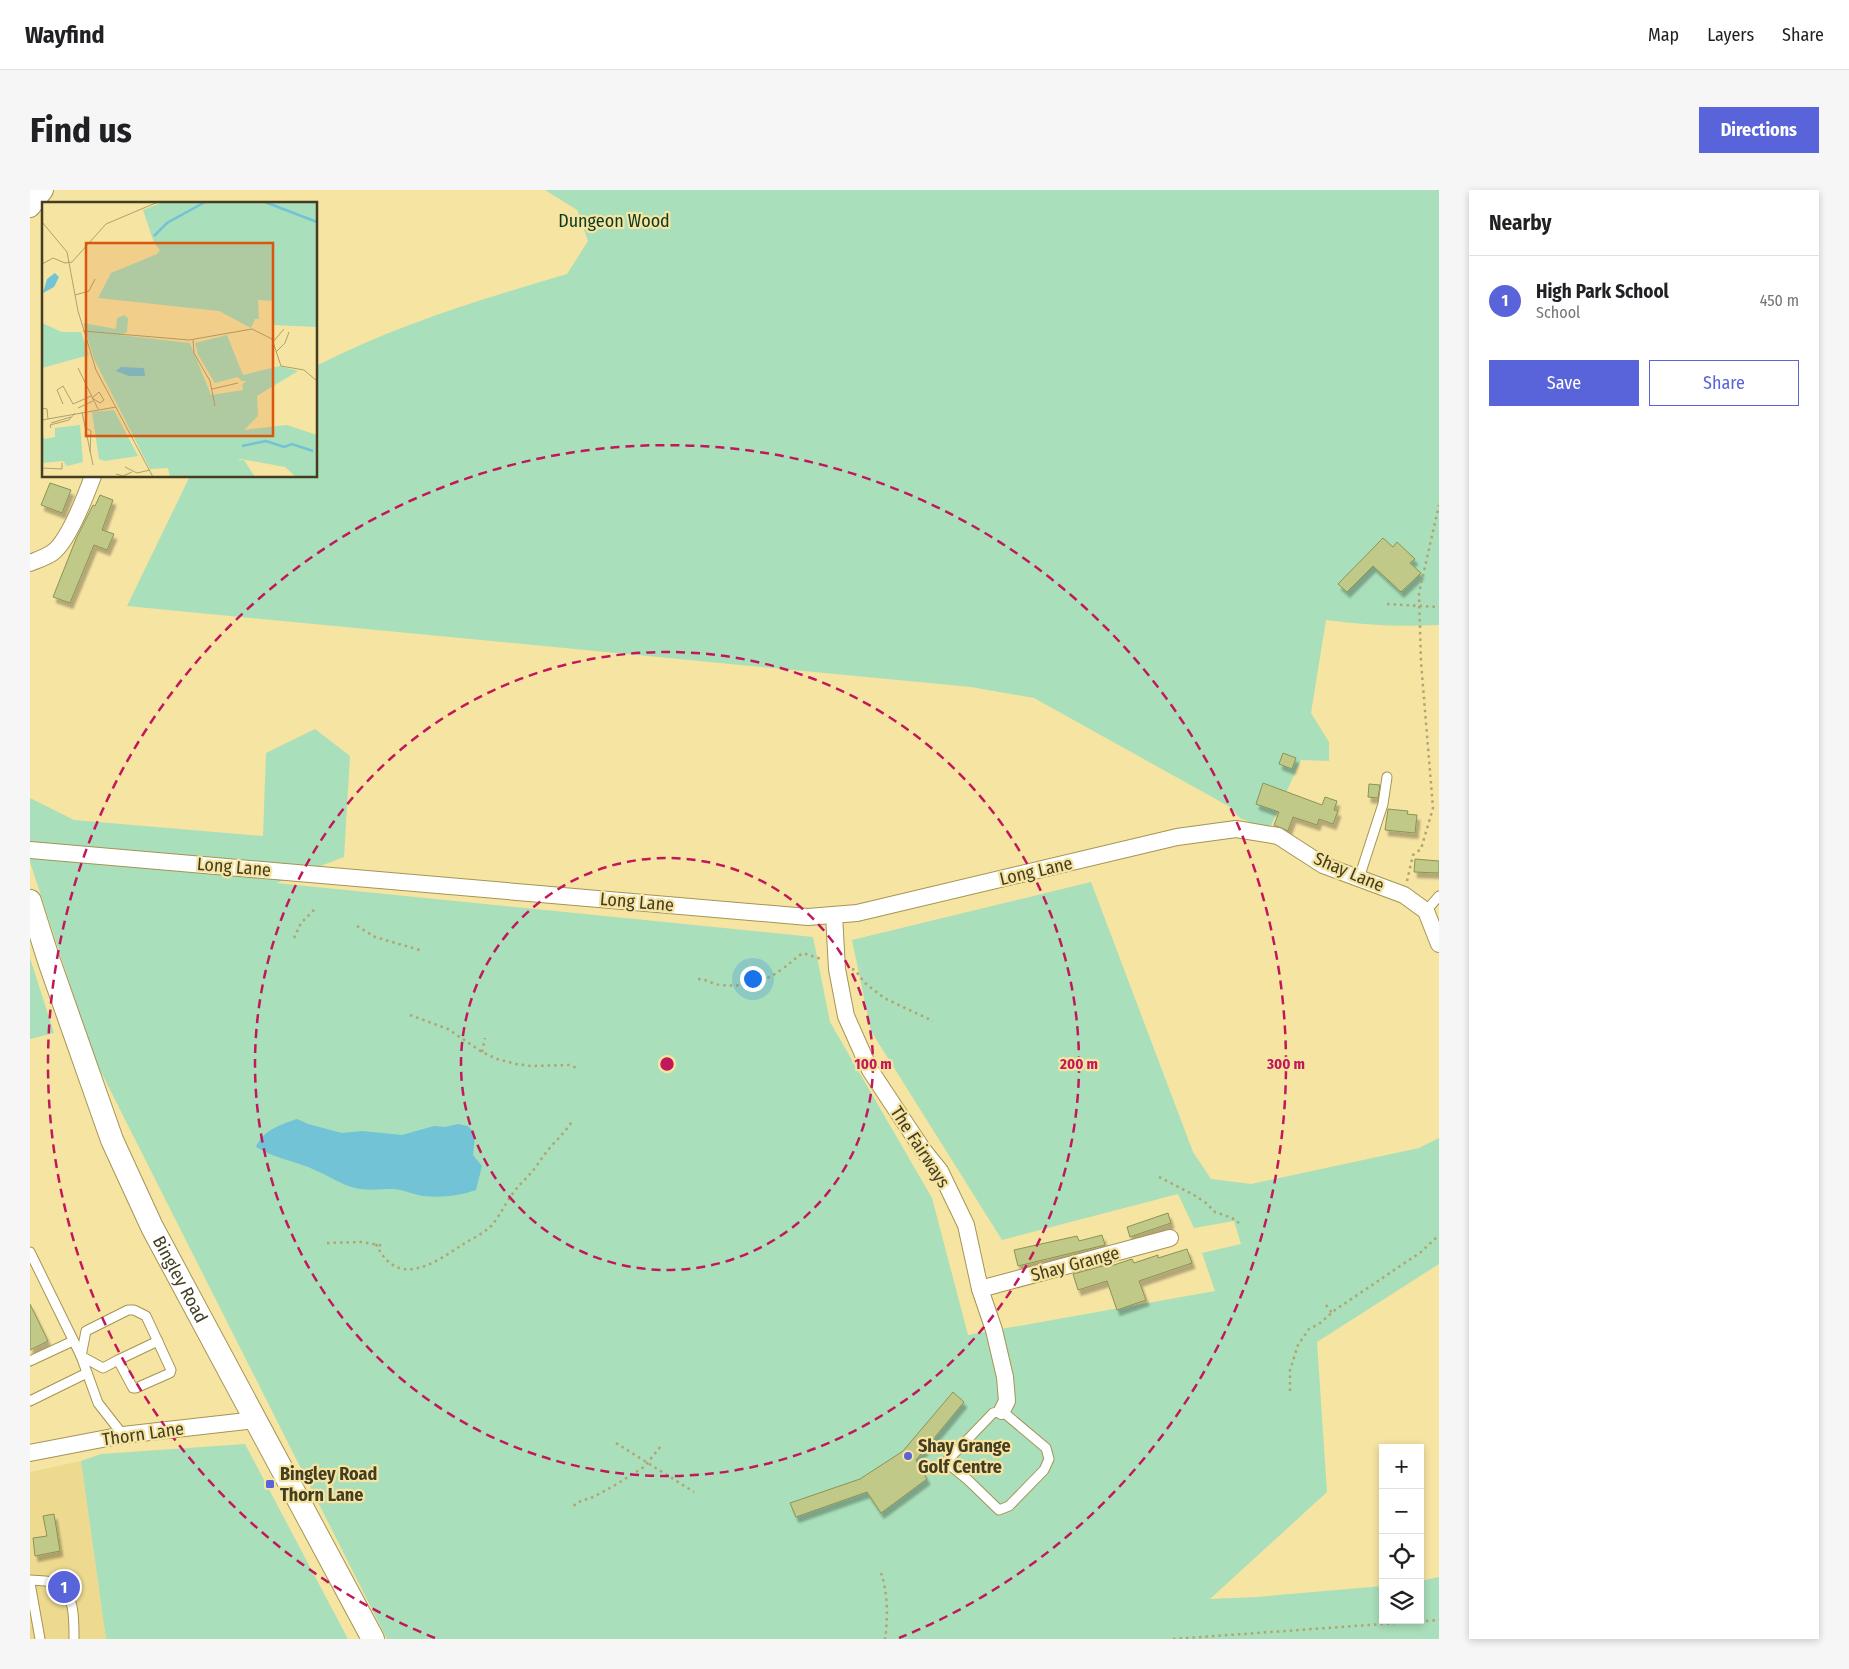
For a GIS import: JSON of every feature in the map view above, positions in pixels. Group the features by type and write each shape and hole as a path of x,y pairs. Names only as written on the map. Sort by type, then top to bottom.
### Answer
{"main road":[{"name":"Bingley Road","path":"30,901 112,1140 152,1227 373,1639"}],"street":[{"path":"30,208 43,190"},
{"path":"30,563 53,553 68,532 83,503 92,478"},
{"name":"Shay Lane","path":"1236,829 1278,836 1323,865 1404,895 1426,911"},
{"name":"Long Lane","path":"30,850 808,917 857,913 1177,837 1236,829"},
{"path":"1426,911 1437,933"},
{"name":"The Fairways","path":"834,915 837,969 846,1016 870,1070 923,1150 940,1171 966,1225 980,1289 994,1330 1005,1377 1007,1401 1002,1411"},
{"name":"Shay Grange","path":"980,1289 1170,1238"},
{"name":"Thorn Lane","path":"30,1453 123,1435 256,1420"}],"lane":[{"path":"1359,878 1383,804 1386,777"},
{"path":"1426,911 1439,896"},
{"path":"30,1252 81,1356 98,1404 123,1435"},
{"path":"81,1356 86,1331 130,1310 141,1312 146,1316 170,1367 170,1373 133,1388 118,1360"},
{"path":"30,1361 73,1341"},
{"path":"81,1356 103,1368 158,1342"},
{"path":"30,1401 87,1373"},
{"path":"1002,1411 1046,1448 1049,1458 1044,1470 1009,1506 999,1510 946,1462 993,1413 1002,1411"},
{"path":"40,1639 30,1581 46,1581 58,1584 66,1592 70,1603 74,1639"}],"path":[{"path":"1404,895 1413,855 1421,849 1432,808 1421,662 1419,593 1439,505"},
{"path":"1387,604 1439,607"},
{"path":"294,938 301,923 314,910"},
{"path":"357,926 375,938 423,951"},
{"path":"698,978 717,985 749,986 766,980 803,953 825,960"},
{"path":"846,967 855,970 865,983 884,998 933,1021"},
{"path":"410,1015 448,1029 482,1052 497,1059 531,1066 569,1065 579,1069"},
{"path":"482,1052 485,1038"},
{"path":"376,1244 388,1261 399,1268 412,1270 426,1266 458,1247 490,1226 516,1188 530,1175 544,1155 564,1134 573,1120"},
{"path":"1159,1177 1194,1195 1215,1212 1232,1218 1239,1223"},
{"path":"1290,1391 1290,1370 1298,1345 1309,1329 1319,1324 1421,1252 1439,1235"},
{"path":"327,1244 348,1242 384,1246"},
{"path":"1326,1305 1332,1313"},
{"path":"616,1443 694,1492"},
{"path":"574,1506 576,1503 612,1487 639,1470 661,1446"},
{"path":"881,1573 884,1580 887,1610 885,1639"},
{"path":"1173,1639 1439,1620"}],"shaded area":[{"path":"81,1461 106,1639 30,1639 30,1472"}],"green space":[{"name":"Dungeon Wood","path":"545,190 1439,190 1439,625 1382,625 1326,620 1311,713 1329,742 1329,761 1301,760 1269,830 1240,818 1230,807 1034,698 971,687 127,606 189,478 318,478 318,365 408,325 471,303 567,274 588,241 577,210"},
{"path":"315,729 350,756 344,857 276,883 813,937 830,1022 932,1198 968,1335 1215,1291 1202,1253 1241,1244 1234,1221 1194,1228 1178,1194 1002,1240 871,1031 852,940 1091,882 1193,1152 1211,1179 1251,1184 1419,1148 1439,1138 1439,1264 1317,1342 1327,1492 1210,1599 1257,1597 1379,1586 1379,1624 1424,1624 1424,1580 1439,1577 1439,1639 387,1639 94,1058 30,862 30,798 74,820 263,836 266,753"},
{"path":"30,958 54,1033 30,1039"},
{"path":"245,1444 348,1639 106,1639 81,1461 101,1454"}],"water":[{"path":"297,1119 308,1124 342,1133 362,1131 402,1135 434,1126 445,1127 458,1124 468,1126 475,1134 473,1155 482,1166 476,1190 457,1195 437,1197 423,1196 394,1189 360,1189 345,1185 256,1147 268,1132"}],"building":[{"path":"50,483 71,490 62,513 41,505"},
{"path":"100,495 113,500 102,530 114,534 107,550 94,545 70,603 53,597 76,539"},
{"path":"1383,538 1393,547 1397,542 1415,559 1410,563 1421,573 1401,592 1373,566 1347,592 1338,584"},
{"path":"1283,753 1296,758 1292,769 1279,764"},
{"path":"1263,783 1322,805 1325,797 1337,801 1334,810 1338,811 1333,824 1319,819 1317,825 1293,817 1288,831 1274,825 1279,812 1256,804"},
{"path":"1369,784 1380,785 1378,798 1368,797"},
{"path":"1388,809 1408,811 1407,814 1417,815 1415,833 1385,830"},
{"path":"1415,859 1439,861 1439,873 1414,872"},
{"path":"1168,1213 1171,1223 1130,1237 1127,1227"},
{"path":"1102,1235 1105,1245 1018,1266 1014,1250 1077,1236 1079,1241"},
{"path":"1187,1249 1192,1263 1139,1281 1146,1300 1117,1310 1107,1281 1078,1290 1073,1274 1110,1264 1111,1266 1132,1259 1134,1263 1158,1255 1158,1258"},
{"path":"30,1304 48,1341 30,1350"},
{"name":"Shay Grange Golf Centre","path":"953,1392 964,1402 916,1460 927,1479 881,1513 867,1492 796,1517 790,1503 860,1479 903,1451"},
{"path":"54,1514 60,1551 35,1556 33,1538 47,1536 43,1516"}],"place":[{"name":"Shay Grange Golf Centre","path":"908,1456"},
{"name":"Bingley Road Thorn Lane","path":"270,1484"},
{"name":"High Park School","path":"64,1587"}]}
